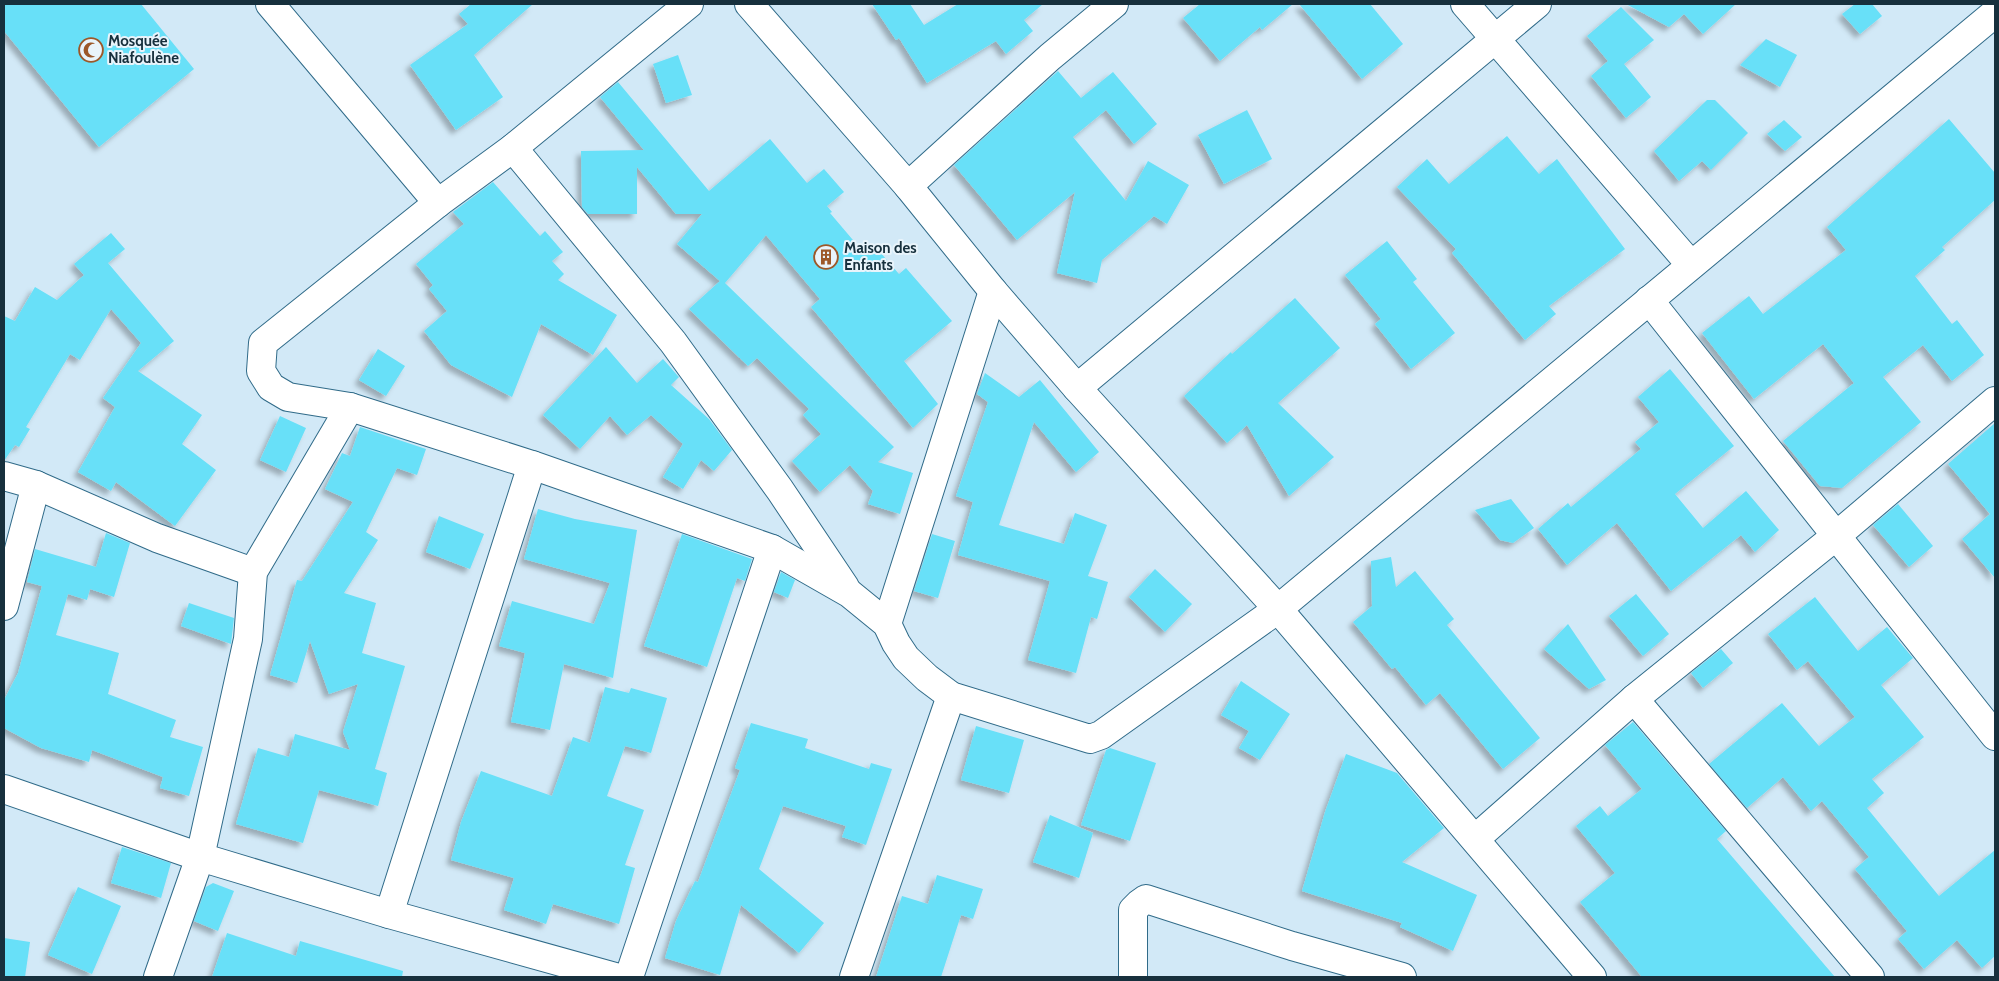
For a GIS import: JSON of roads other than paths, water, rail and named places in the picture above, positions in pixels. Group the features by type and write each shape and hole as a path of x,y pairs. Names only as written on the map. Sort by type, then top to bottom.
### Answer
{"street":[{"path":"270,4 438,202"},
{"path":"689,4 513,148 438,202 264,343 262,370 271,387 288,397 350,407 532,465 772,549 849,593 887,624 906,658 927,678 951,696 1090,739 1101,735 1278,609 1995,13"},
{"path":"749,4 908,186 993,291 1077,388 1278,609 1592,977"},
{"path":"1465,4 1691,265"},
{"path":"1077,388 1537,4"},
{"path":"908,186 1111,5"},
{"path":"513,148 673,342 780,490 849,593"},
{"path":"887,624 993,291"},
{"path":"1649,300 1995,736"},
{"path":"1475,839 1634,699 1836,536 1995,401"},
{"path":"158,977 200,857 248,640 253,572 350,407"},
{"path":"389,914 532,465"},
{"path":"4,476 36,485 156,538 253,572"},
{"path":"4,606 36,485"},
{"path":"630,977 772,549"},
{"path":"854,977 951,696"},
{"path":"1634,699 1870,977"},
{"path":"4,789 200,857 389,914 615,977"},
{"path":"1133,977 1133,910 1146,899 1292,946 1402,977"}],"place":[{"name":"Mosquée Niafoulène","path":"91,50"},
{"name":"Maison des Enfants","path":"826,257"}]}
